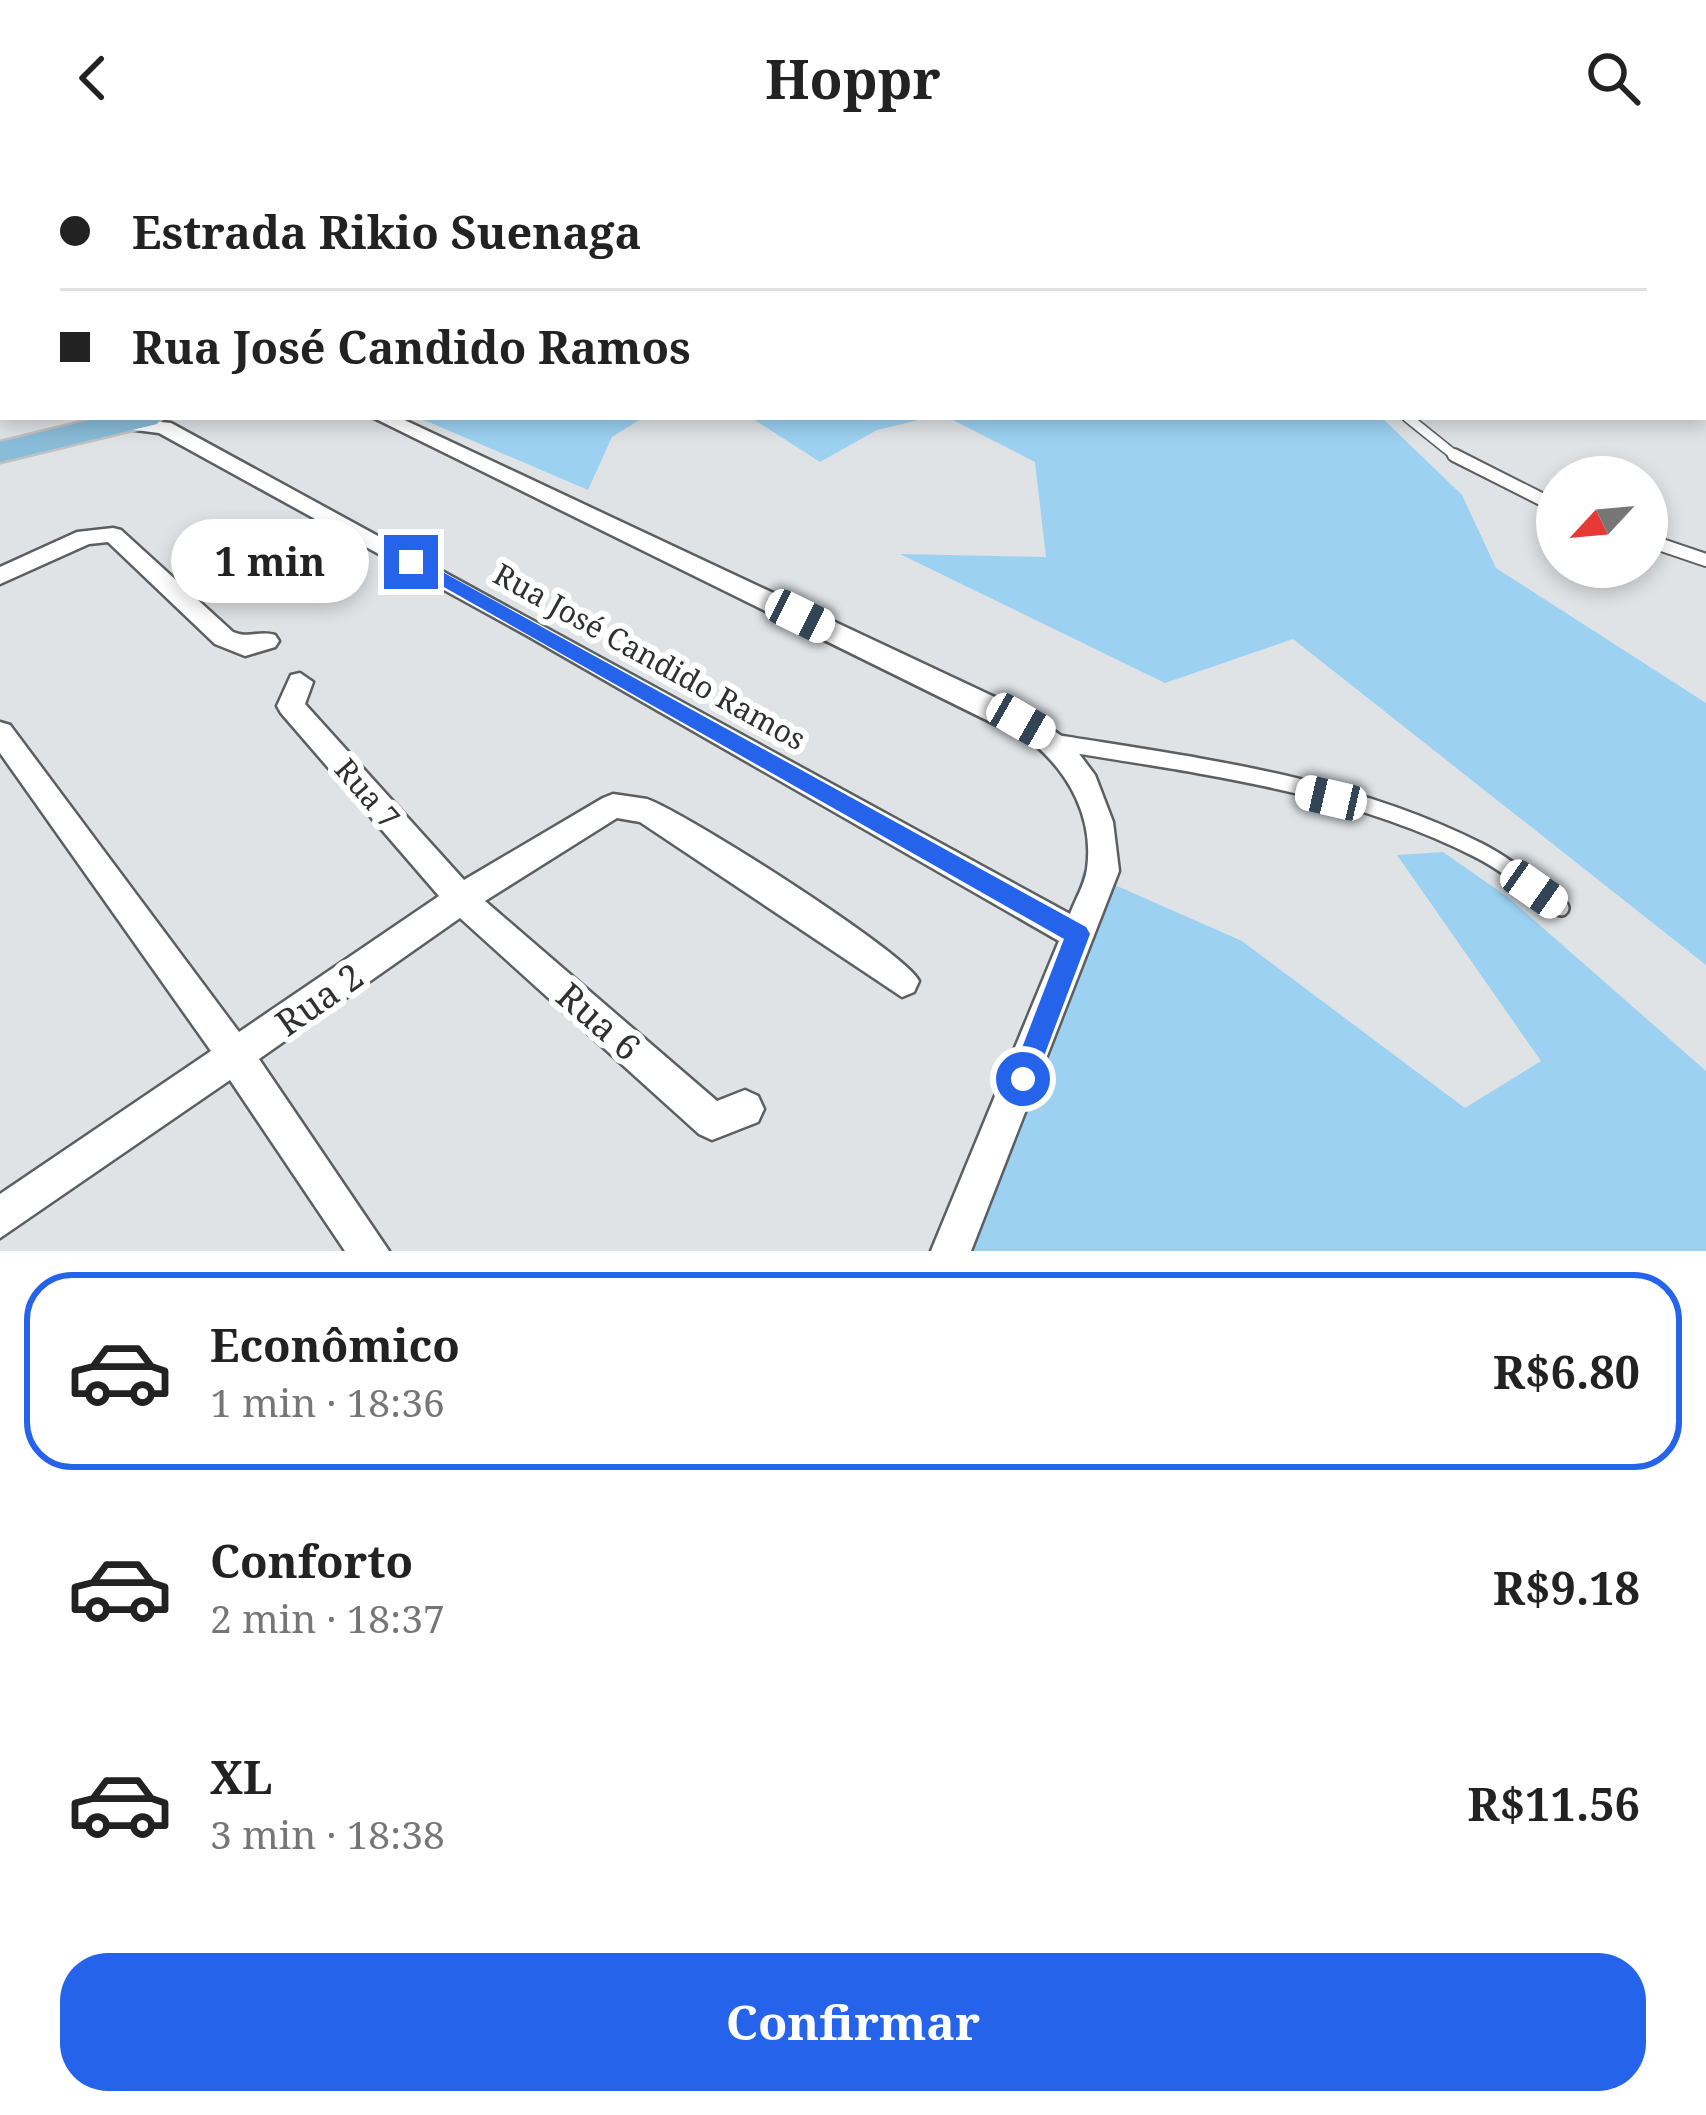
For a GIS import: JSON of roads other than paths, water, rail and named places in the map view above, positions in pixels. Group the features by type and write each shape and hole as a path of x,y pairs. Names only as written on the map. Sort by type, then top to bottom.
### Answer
{"main road":[{"path":"0,438 105,420"},
{"path":"0,452 110,420"}],"street":[{"name":"Rua José Candido Ramos","path":"126,420 164,428 535,628 1078,934"},
{"path":"388,420 1057,742 1092,793 1101,825 1103,871 951,1251"},
{"path":"0,576 85,537 113,535 224,638 244,647 266,641"},
{"name":"Rua 7","path":"300,682 291,706 461,899"},
{"path":"0,732 236,1057 369,1251"},
{"name":"Rua 2","path":"0,1218 461,899 613,806 647,811 847,938 902,981"},
{"name":"Rua 6","path":"461,899 712,1121 745,1109"}],"lane":[{"path":"1411,420 1465,463 1536,497"},
{"path":"1668,547 1706,560"},
{"path":"1057,742 1204,767 1419,823 1482,851 1561,908"}]}
